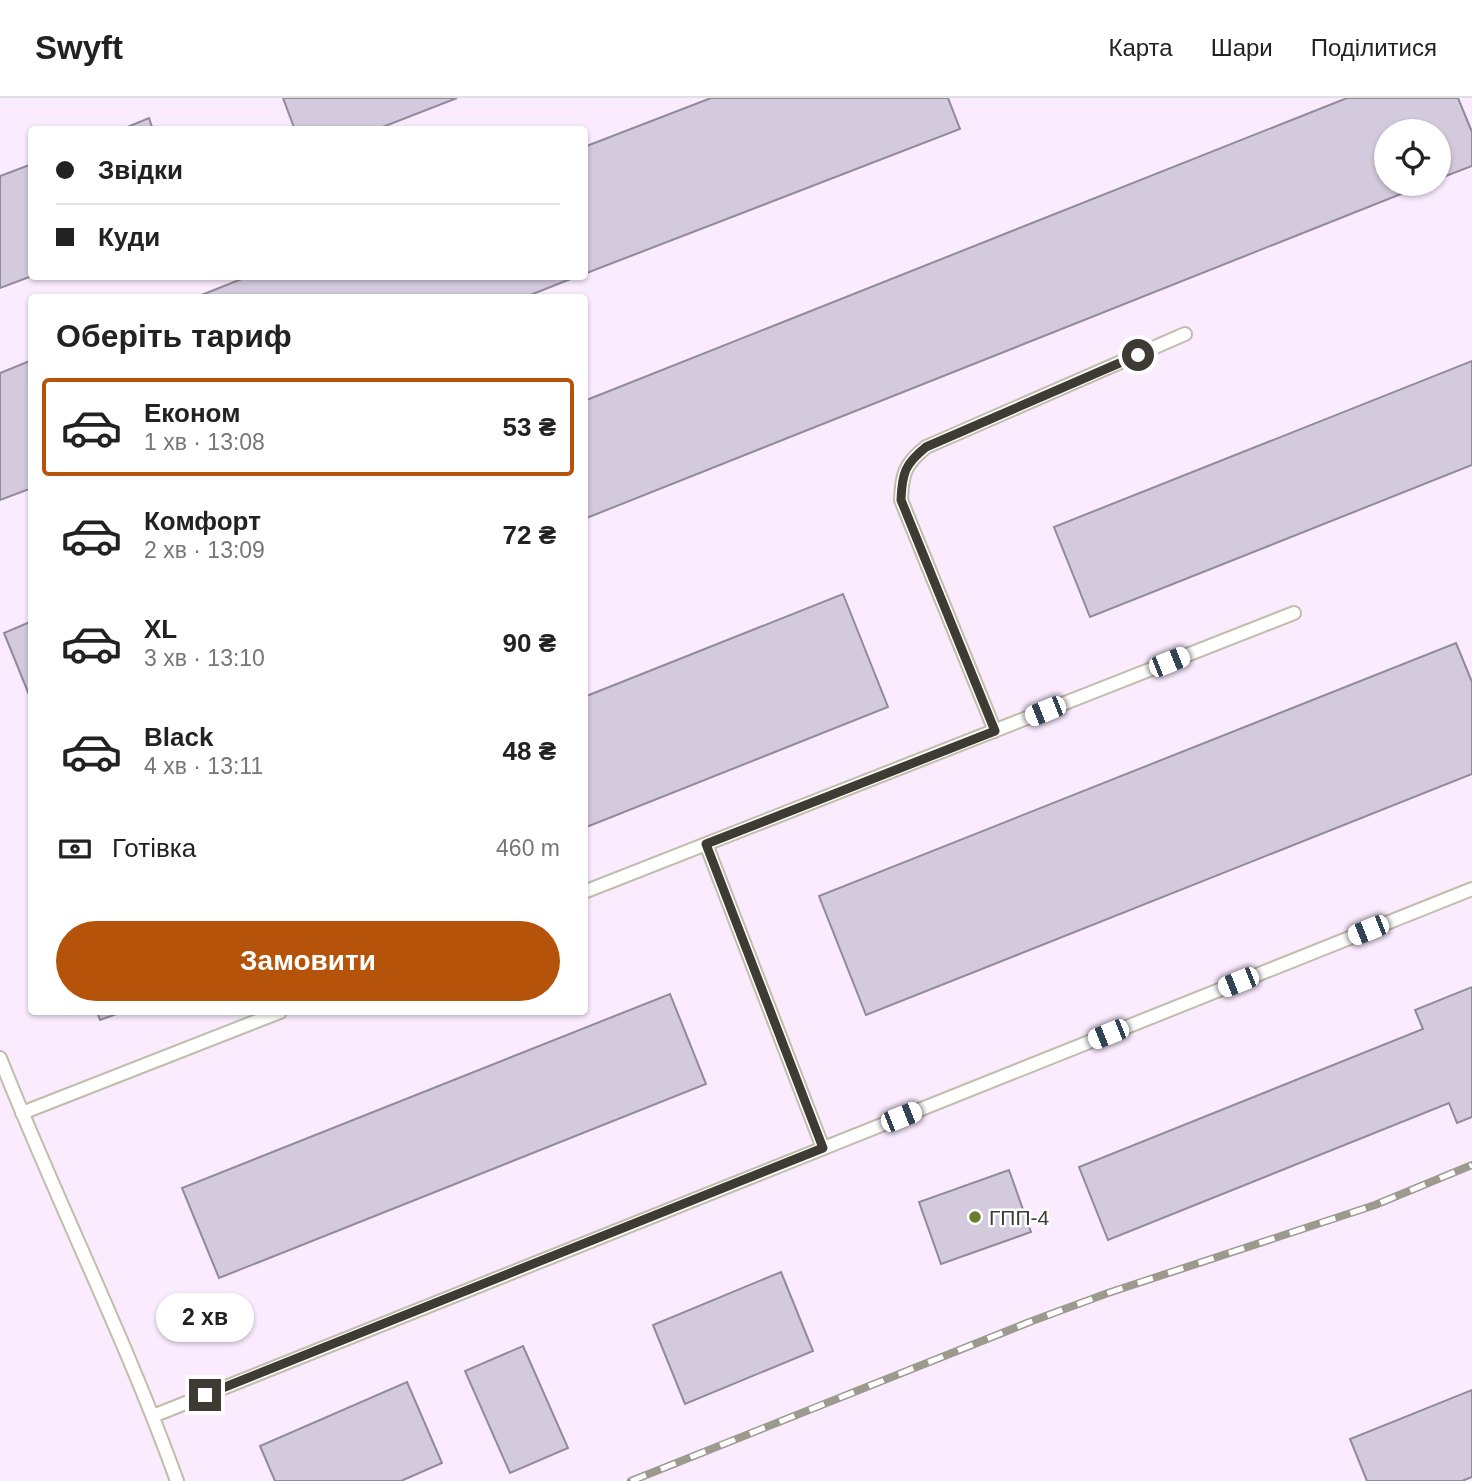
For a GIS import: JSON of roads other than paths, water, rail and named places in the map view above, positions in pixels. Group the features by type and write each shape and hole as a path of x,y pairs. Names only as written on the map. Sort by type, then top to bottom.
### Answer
{"lane":[{"path":"995,731 901,500 902,480 910,460 926,447 1185,334"},
{"path":"588,890 1294,613"},
{"path":"706,844 823,1148"},
{"path":"153,1416 1472,889"},
{"path":"22,1113 272,1015"},
{"path":"0,1058 153,1416 177,1481"}],"railway":[{"path":"631,1481 1032,1321 1108,1293 1375,1205 1472,1165"}],"place":[{"name":"ГПП-4","path":"975,1217"}]}
